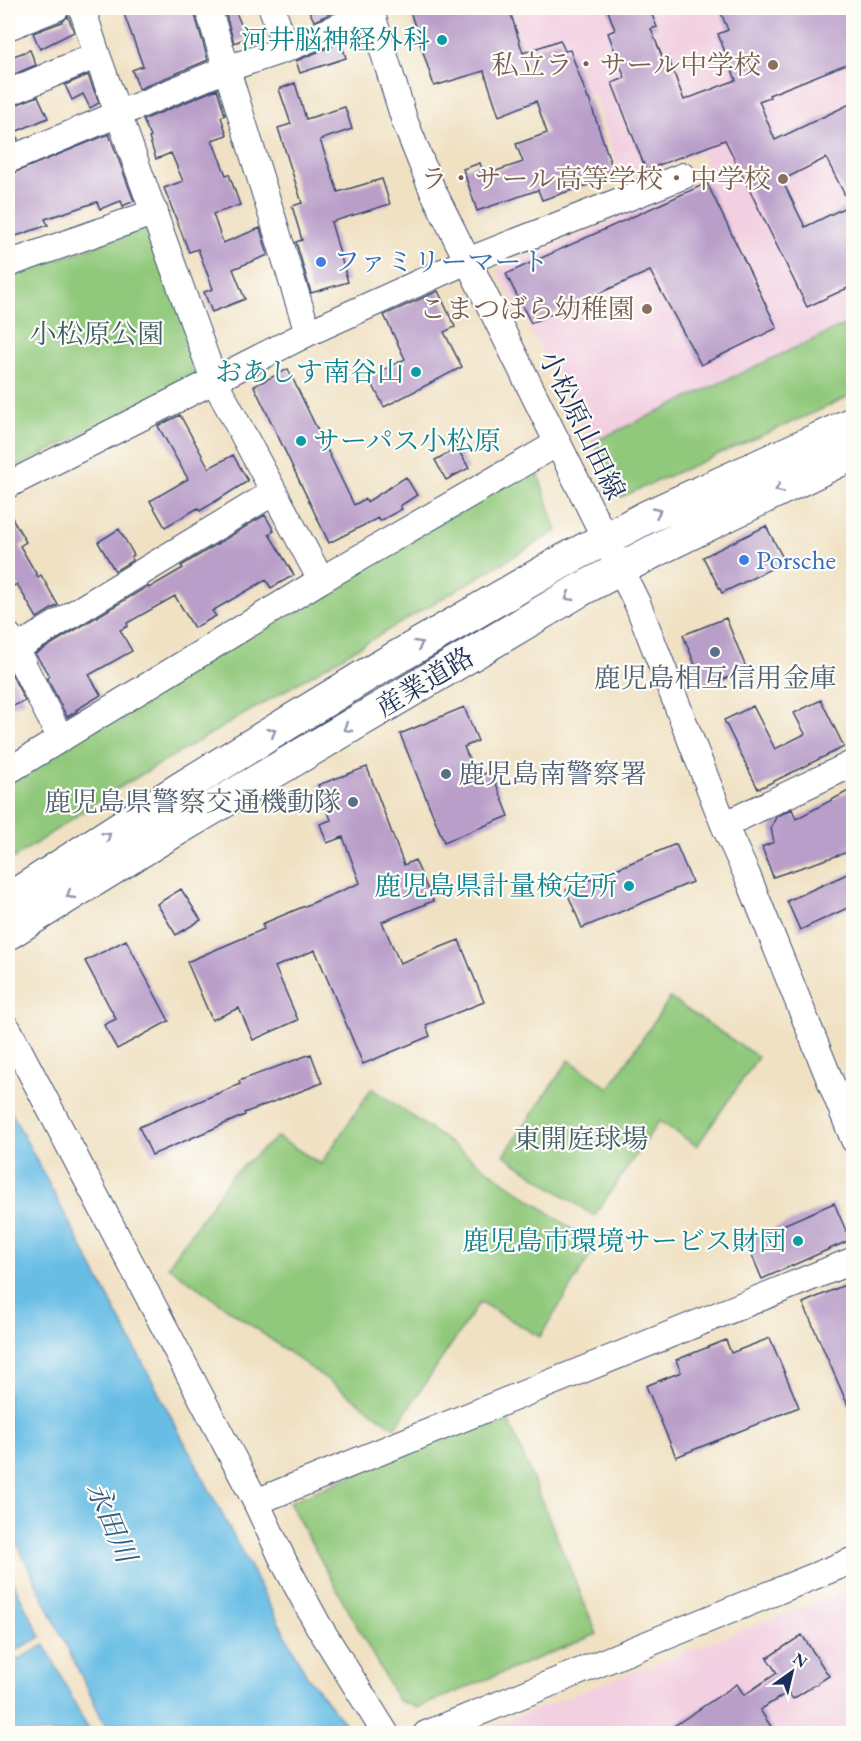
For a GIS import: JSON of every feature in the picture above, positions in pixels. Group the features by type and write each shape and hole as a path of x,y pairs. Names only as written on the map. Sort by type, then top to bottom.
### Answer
{"main road":[{"name":"産業道路","path":"8,900 180,789 368,674 565,560 647,517 854,423"},
{"name":"産業道路","path":"8,933 580,590 854,453"}],"street":[{"path":"8,27 56,8"},
{"path":"82,8 214,380 321,580"},
{"path":"208,8 308,333"},
{"path":"272,8 286,50"},
{"path":"8,160 226,69 286,50 371,10"},
{"name":"小松原山田線","path":"371,10 405,122 432,189 638,605 724,825 851,1124"},
{"path":"8,93 97,55"},
{"path":"8,485 308,333 467,261 683,176"},
{"path":"8,264 155,212"},
{"path":"8,771 321,580 558,443"},
{"path":"61,739 11,641 274,492"},
{"path":"724,825 854,763"},
{"path":"8,1029 256,1502 284,1562 318,1625 386,1734"},
{"path":"256,1502 854,1260"},
{"path":"426,1734 854,1560"}],"shaded area":[{"path":"509,8 853,8 853,321 593,442 496,270 712,177 700,152 622,180 594,93 545,108"},
{"path":"853,1588 853,1733 474,1733"}],"green space":[{"name":"小松原公園","path":"149,226 207,374 8,471 8,278"},
{"path":"853,321 853,394 621,497 593,442"},
{"path":"535,465 557,531 115,790 8,862 8,779"},
{"name":"東開庭球場","path":"670,998 758,1057 697,1146 659,1121 594,1216 504,1155 569,1060 609,1088"},
{"path":"372,1088 596,1246 540,1337 480,1302 395,1428 168,1266 232,1175 277,1137 321,1164"},
{"path":"505,1412 597,1634 417,1708 398,1701 289,1502"}],"water":[{"name":"永田川","path":"8,1106 307,1676 352,1733 109,1733 8,1525"},
{"path":"8,1573 41,1637 8,1654"},
{"path":"45,1645 90,1733 8,1733 8,1665"}],"building":[{"path":"142,8 193,8 208,60 139,89 132,70 143,66 124,14"},
{"path":"224,8 234,8 247,38 234,43"},
{"path":"308,8 327,8 330,14 314,21"},
{"path":"409,8 509,8 523,53 560,40 565,51 570,50 615,176 542,200 538,190 477,211 463,169 480,163 484,175 523,162 516,144 547,133 536,101 499,116 484,71 434,86"},
{"path":"607,8 649,8 657,27 651,29 663,59 668,57 684,100 736,80 718,34 728,30 719,8 848,8 854,22 854,61 759,101 775,140 854,102 854,285 807,307 725,140 646,170 612,83 625,78 608,33 615,30","holes":["826,158 850,205 805,227 782,180"]},
{"path":"68,16 74,32 40,49 33,33 62,22"},
{"path":"341,42 346,58 300,73 296,61"},
{"path":"30,50 36,65 8,77 8,58"},
{"path":"88,75 99,103 90,108 83,94 72,100 65,85"},
{"path":"295,83 306,119 345,107 352,129 320,140 338,192 382,179 390,204 331,222 348,282 311,293 296,242 302,240 292,206 302,203 278,128 291,124 279,89"},
{"path":"217,89 225,115 221,117 227,135 212,140 226,175 229,174 240,205 213,214 223,243 260,228 268,255 233,269 245,299 212,312 204,292 213,289 198,249 189,252 164,188 183,181 171,153 156,159 149,138 151,137 143,120"},
{"path":"38,96 48,118 15,132 18,139 8,144 8,108"},
{"path":"109,134 134,201 123,206 121,201 100,209 97,202 45,219 48,225 16,236 8,213 8,175"},
{"path":"707,183 777,328 701,365 650,271 531,323 506,274"},
{"path":"438,291 455,327 444,332 462,367 384,407 369,377 405,359 384,315"},
{"name":"サーパス小松原","path":"288,369 354,505 365,499 367,502 406,477 417,495 400,506 402,509 380,521 378,518 329,543 254,386"},
{"path":"180,415 209,468 233,455 248,481 200,511 198,508 165,527 150,501 188,479 158,426"},
{"path":"457,448 469,468 446,480 435,460"},
{"path":"8,511 26,542 20,546 38,577 41,575 58,605 37,618 17,584 14,586 8,574"},
{"path":"265,515 274,531 269,534 294,575 271,588 266,580 212,611 216,616 194,628 175,596 127,623 128,626 120,630 132,651 89,675 101,695 67,717 47,678 50,676 35,654 148,586 149,588 183,568 181,566"},
{"name":"Porsche","path":"766,526 785,562 722,593 703,557"},
{"path":"119,529 134,555 131,557 133,560 115,571 98,542"},
{"name":"鹿児島相互信用金庫","path":"726,618 747,670 704,687 683,635"},
{"path":"8,667 25,701 8,708"},
{"path":"821,700 844,747 758,789 724,720 753,706 775,749 805,734 794,713"},
{"name":"鹿児島南警察署","path":"464,707 478,741 464,747 477,777 491,771 509,816 444,842 400,734"},
{"path":"367,767 404,865 415,860 433,901 382,922 400,963 459,940 484,1002 426,1025 430,1036 363,1064 315,950 275,967 298,1020 253,1040 239,1008 212,1020 187,962 264,929 262,924 360,883 343,837 327,843 320,824 331,820 318,785"},
{"path":"854,788 854,850 773,877 762,847 774,842 771,828 776,817 792,809 796,819"},
{"name":"鹿児島県計量検定所","path":"676,844 692,882 582,928 566,890"},
{"path":"854,871 854,905 800,930 787,901"},
{"path":"181,889 201,920 176,935 157,904"},
{"path":"126,940 169,1021 117,1049 104,1025 116,1019 85,961"},
{"path":"311,1054 322,1083 244,1113 245,1115 152,1155 139,1127 240,1084 239,1081"},
{"name":"鹿児島市環境サービス財団","path":"834,1203 850,1240 762,1279 746,1241"},
{"path":"854,1281 854,1419 803,1303"},
{"path":"770,1338 799,1407 676,1457 646,1386 681,1372 676,1360 726,1340 731,1353"},
{"path":"802,1635 829,1676 793,1699 788,1692 760,1710 776,1734 662,1734 737,1684 744,1695 777,1673 767,1658"}],"place":[{"name":"河井脳神経外科","path":"442,40"},
{"name":"私立ラ・サール中学校","path":"773,65"},
{"name":"ラ・サール高等学校・中学校","path":"783,179"},
{"name":"ファミリーマート","path":"321,262"},
{"name":"こまつばら幼稚園","path":"647,309"},
{"name":"おあしす南谷山","path":"416,372"},
{"name":"サーパス小松原","path":"301,441"},
{"name":"Porsche","path":"744,560"},
{"name":"鹿児島相互信用金庫","path":"715,652"},
{"name":"鹿児島南警察署","path":"446,774"},
{"name":"鹿児島県警察交通機動隊","path":"353,802"},
{"name":"鹿児島県計量検定所","path":"629,886"},
{"name":"鹿児島市環境サービス財団","path":"798,1241"}]}
